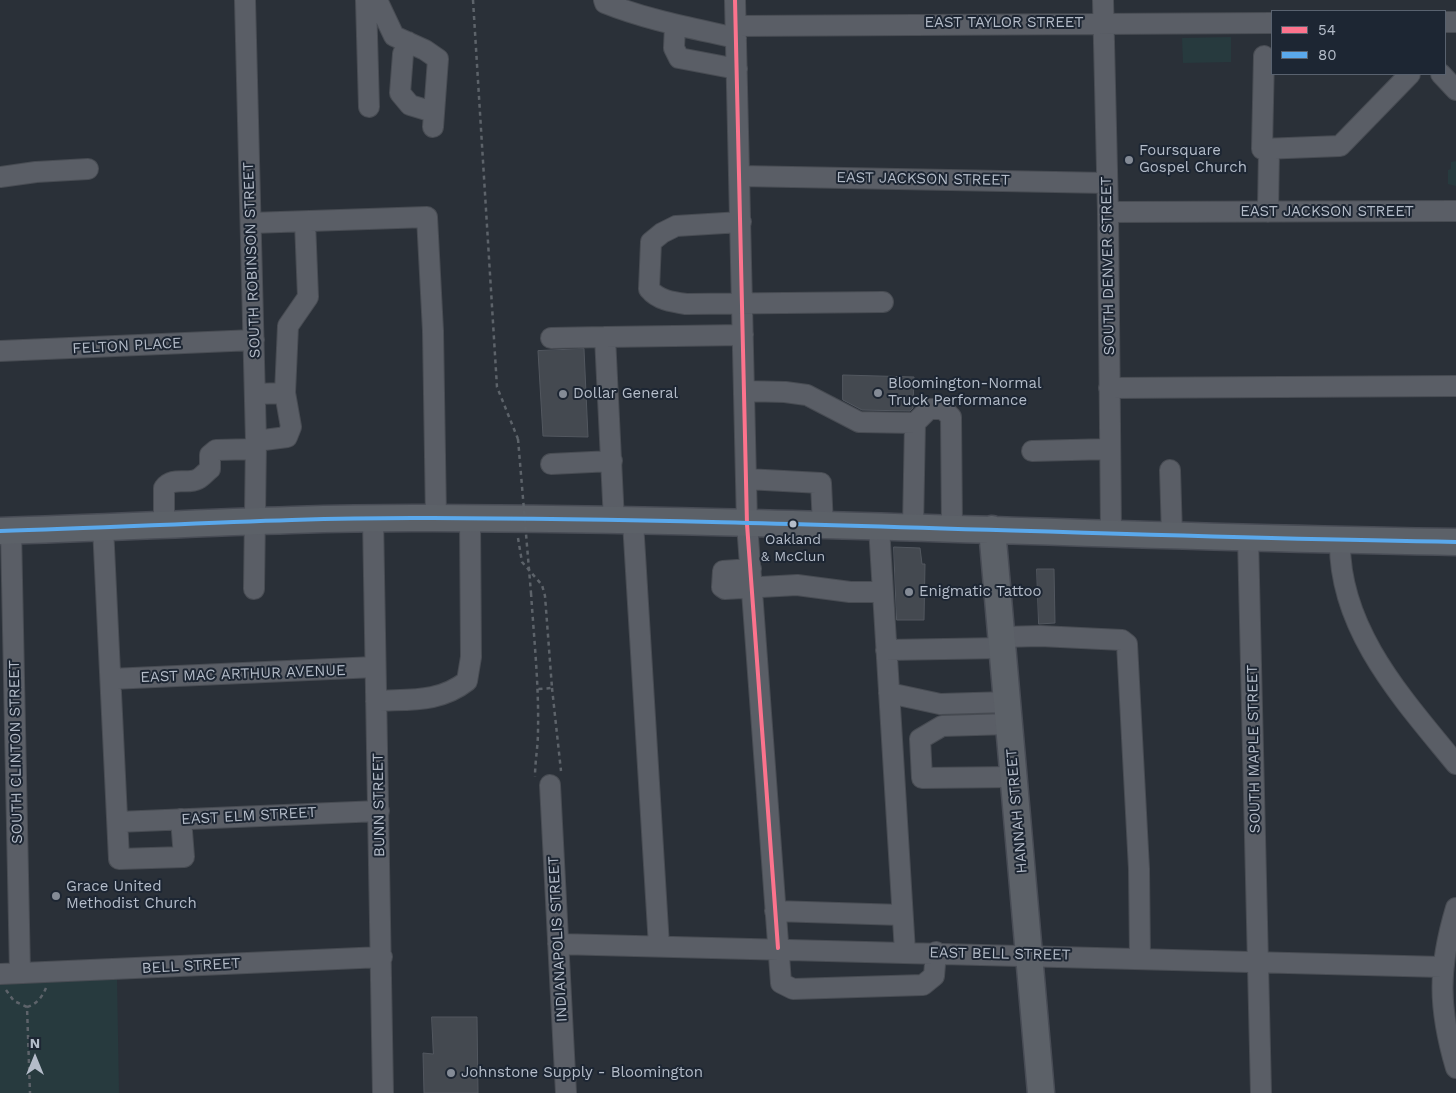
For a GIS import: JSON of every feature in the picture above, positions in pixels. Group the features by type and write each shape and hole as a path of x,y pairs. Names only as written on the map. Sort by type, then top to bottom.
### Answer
{"main road":[{"path":"3,531 255,520 436,518 913,527 1456,542"},
{"name":"HANNAH STREET","path":"992,529 1041,1093"}],"street":[{"name":"SOUTH ROBINSON STREET","path":"245,0 256,445 254,588"},
{"path":"366,0 370,107"},
{"path":"377,0 394,36 408,42 438,60 433,119 410,105 400,93 403,54 408,42"},
{"name":"EAST TAYLOR STREET","path":"604,0 606,3 619,8 675,25 736,32 1104,23 1271,23"},
{"path":"735,0 747,524 781,983 793,989 923,985 934,976 936,952"},
{"name":"SOUTH DENVER STREET","path":"1103,0 1108,212 1111,533"},
{"path":"675,25 674,48 679,58 737,69"},
{"path":"1264,56 1262,149 1336,148 1352,134 1403,77"},
{"path":"1442,75 1456,90"},
{"path":"1268,212 1269,149"},
{"path":"0,177 36,172 88,169"},
{"name":"EAST JACKSON STREET","path":"740,176 1107,182"},
{"name":"EAST JACKSON STREET","path":"1108,212 1456,211"},
{"path":"251,224 427,217 433,331 436,518"},
{"path":"164,524 164,488 170,482 197,480 210,469 210,455 216,450 256,445 287,437 291,427 285,392 288,326 308,297 305,222"},
{"path":"741,222 676,226 662,233 651,242 649,289 654,296 670,302 686,304 883,302"},
{"path":"551,338 743,335"},
{"path":"605,337 612,461 623,521 659,946"},
{"name":"FELTON PLACE","path":"0,351 254,340"},
{"path":"1109,388 1456,386"},
{"path":"744,391 785,392 807,395 859,422 915,423"},
{"path":"255,394 285,392"},
{"path":"913,527 915,423 929,409 942,409 951,417 952,528"},
{"path":"1032,451 1110,449"},
{"path":"551,464 612,461"},
{"path":"1170,470 1172,535"},
{"path":"746,480 821,483 823,526"},
{"name":"BUNN STREET","path":"373,518 384,1093"},
{"path":"376,701 429,699 453,692 467,681 471,657 470,519"},
{"path":"103,527 119,859 184,857 181,819"},
{"path":"879,527 905,952"},
{"name":"SOUTH CLINTON STREET","path":"3,531 20,973"},
{"name":"SOUTH MAPLE STREET","path":"1248,537 1261,1093"},
{"path":"1340,540 1341,577 1356,624 1392,683 1456,764"},
{"path":"751,578 850,592 883,592"},
{"path":"886,650 1002,642 1040,636 1122,640 1127,644 1139,869 1140,958"},
{"name":"EAST MAC ARTHUR AVENUE","path":"110,679 375,667"},
{"path":"889,693 940,704 1009,713"},
{"path":"1009,713 942,726 920,739 922,778 1015,777"},
{"name":"INDIANAPOLIS STREET","path":"550,785 566,1093"},
{"name":"EAST ELM STREET","path":"118,822 379,811"},
{"path":"1456,908 1442,967 1441,991 1446,1034 1456,1068"},
{"path":"775,912 902,915"},
{"name":"EAST BELL STREET","path":"558,944 1029,954 1442,967"},
{"name":"BELL STREET","path":"2,981 20,973 382,956"}],"path":[{"path":"473,0 497,388 518,439 531,593"},
{"path":"518,538 522,562 542,585 545,596 562,784 550,785"},
{"path":"538,690 552,688"},
{"path":"2,981 14,1001 27,1007 33,1005 42,997 46,986"},
{"path":"27,1007 30,1093"}],"green space":[{"path":"1231,37 1231,62 1183,63 1182,38"},
{"path":"1456,161 1456,186 1448,184 1448,170 1451,169 1451,162"},
{"path":"117,977 119,1093 0,1093 0,983"}],"building":[{"name":"Dollar General","path":"584,349 588,437 543,436 538,351"},
{"name":"Bloomington-Normal Truck Performance","path":"843,375 914,377 913,408 910,411 862,410 843,400"},
{"name":"Enigmatic Tattoo","path":"894,547 920,548 922,564 925,564 924,620 897,620"},
{"path":"1037,569 1054,569 1055,623 1039,624"},
{"name":"Johnstone Supply - Bloomington","path":"432,1017 477,1017 478,1093 424,1093 423,1053 433,1054"}],"transit line":[{"name":"54","path":"735,0 747,524 778,948"},
{"name":"80","path":"0,531 270,521 432,518 688,521 1456,542"}],"place":[{"name":"Foursquare Gospel Church","path":"1129,160"},
{"name":"Bloomington-Normal Truck Performance","path":"878,393"},
{"name":"Dollar General","path":"563,394"},
{"name":"Oakland & McClun","path":"793,524"},
{"name":"Enigmatic Tattoo","path":"909,592"},
{"name":"Grace United Methodist Church","path":"56,896"},
{"name":"Johnstone Supply - Bloomington","path":"451,1073"}]}
